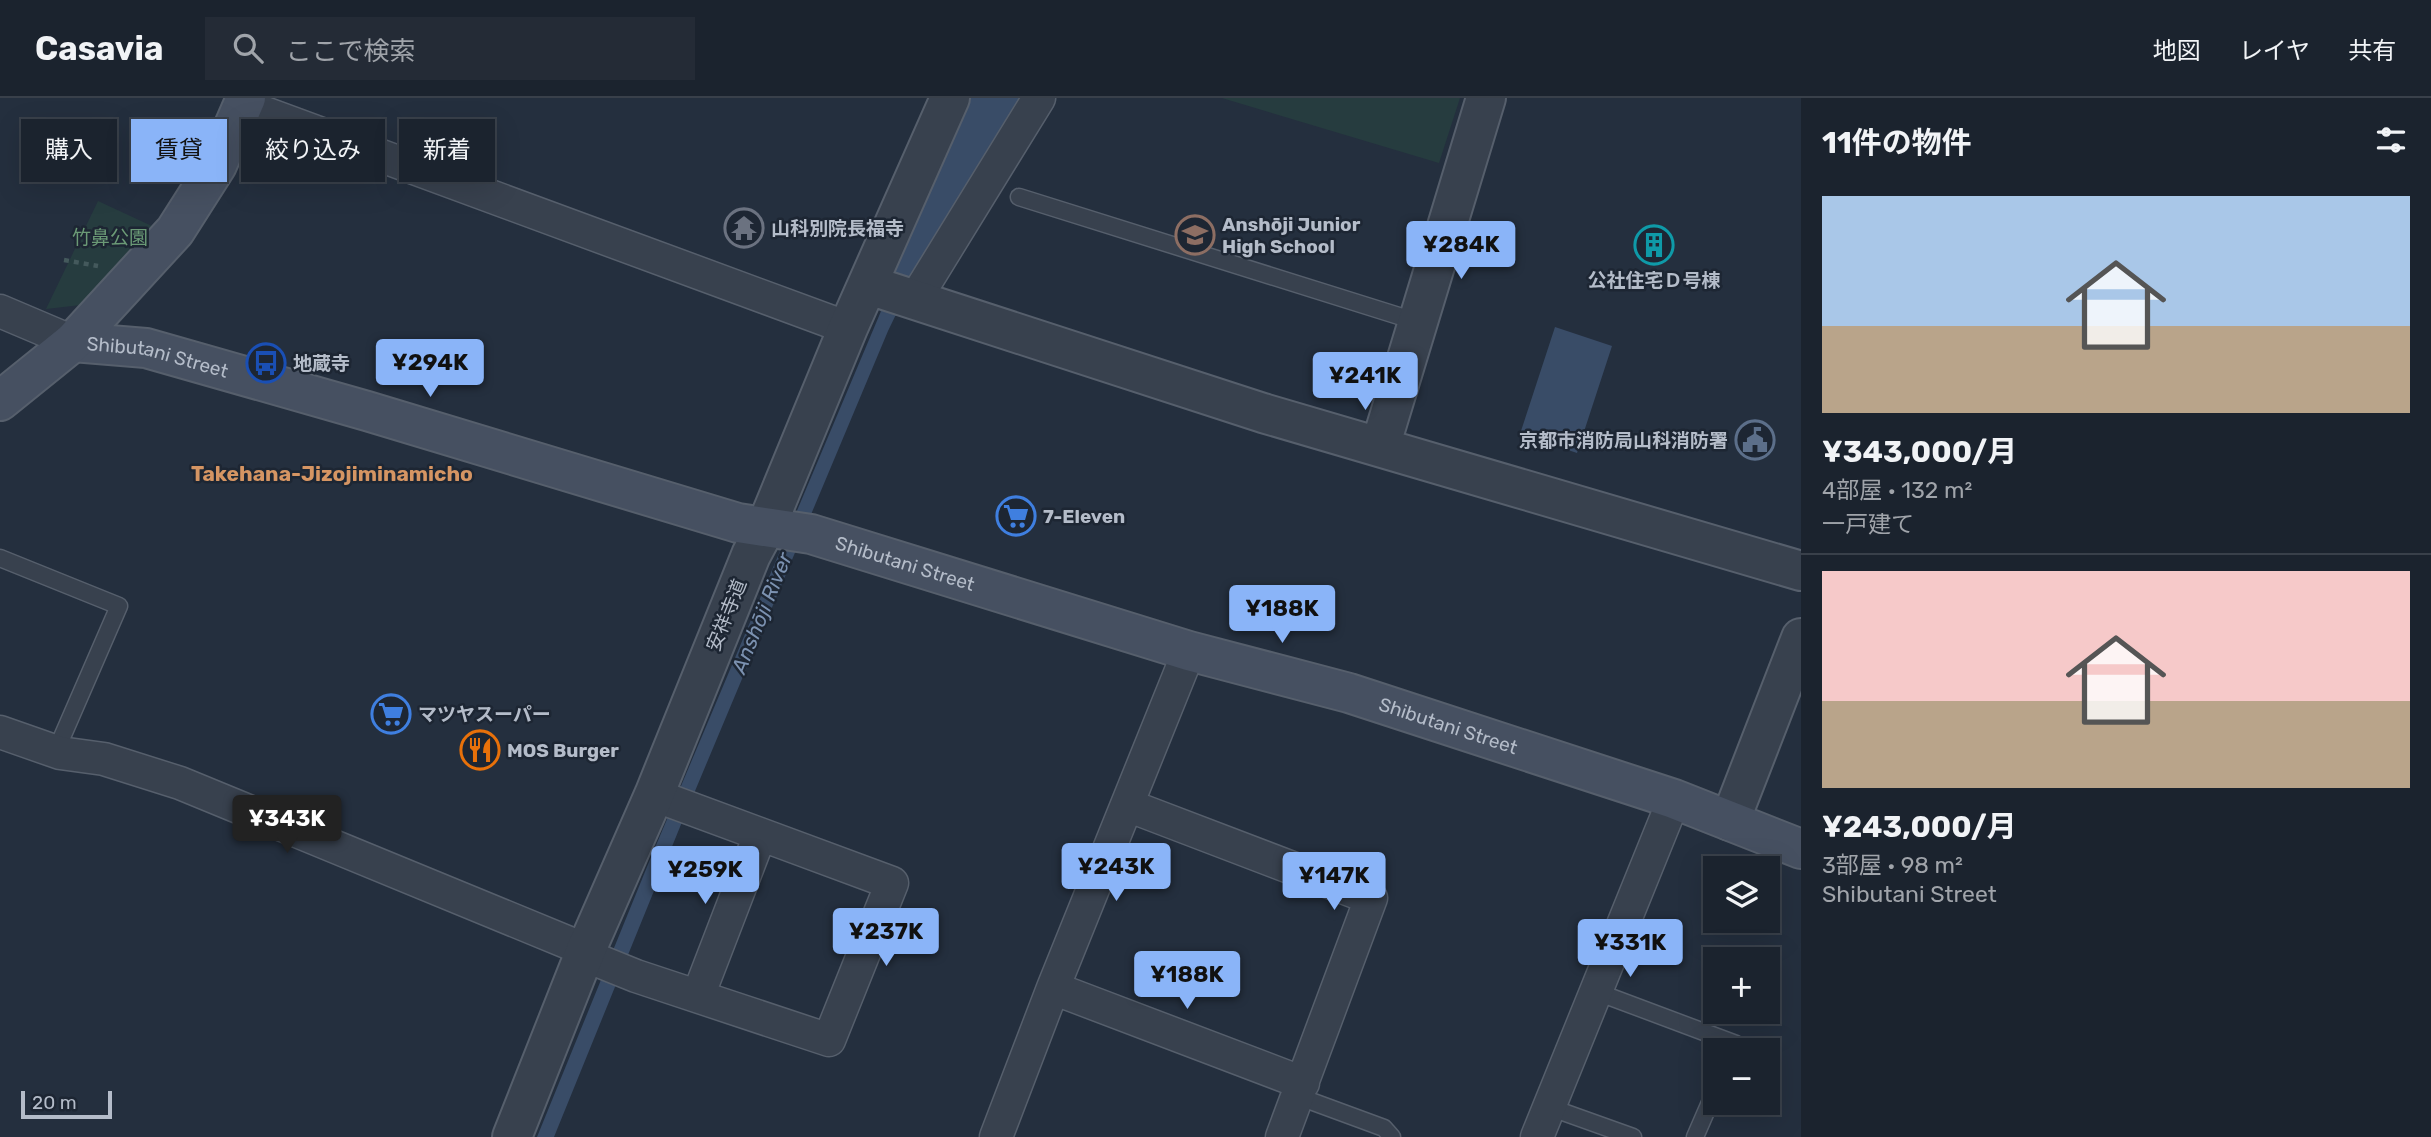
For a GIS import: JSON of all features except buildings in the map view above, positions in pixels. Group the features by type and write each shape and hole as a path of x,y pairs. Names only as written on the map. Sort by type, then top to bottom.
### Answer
{"main road":[{"path":"0,401 73,342 174,231 218,165 244,101"},
{"name":"Shibutani Street","path":"73,342 146,348 367,411 738,523 785,530 1189,651 1349,693 1674,799 1801,849"}],"street":[{"name":"安祥寺道","path":"512,1137 585,952 654,794 751,555 785,530 848,328 950,98"},
{"path":"914,301 1039,98"},
{"path":"1380,447 1486,98"},
{"path":"244,101 848,328"},
{"path":"869,285 1263,413 1801,571"},
{"name":"Shibutani Street","path":"0,311 73,342"},
{"path":"1730,821 1801,638"},
{"path":"996,1137 1189,651"},
{"path":"0,732 56,751 104,759 180,783 585,952 636,976 829,1041 892,883 696,812 654,794"},
{"path":"1537,1137 1674,799"},
{"path":"1127,805 1371,898 1282,1137"},
{"path":"698,996 760,835"},
{"path":"1053,988 1300,1089"}],"lane":[{"path":"1019,197 1418,322"},
{"path":"0,558 119,606 56,751"},
{"path":"1597,992 1719,1038"},
{"path":"1300,1089 1384,1128 1392,1137"},
{"path":"1549,1107 1633,1137"},
{"path":"1695,1137 1705,1115"}],"path":[{"path":"64,260 107,268"}],"green space":[{"path":"1222,98 1460,98 1439,163"},
{"name":"竹鼻公園","path":"98,201 154,227 81,305 46,309"}],"water":[{"path":"1003,98 1017,98 946,211 888,331 682,822 554,1137 537,1137 649,862 911,240"},
{"path":"1555,327 1612,346 1577,453 1520,434"}],"waterway":[{"name":"Anshōji River","path":"896,289 926,216 997,98"}],"place":[{"name":"山科別院長福寺","path":"744,228"},
{"name":"Anshōji Junior High School","path":"1195,235"},
{"name":"公社住宅Ｄ号棟","path":"1654,245"},
{"name":"地蔵寺","path":"266,363"},
{"name":"京都市消防局山科消防署","path":"1755,440"},
{"name":"7-Eleven","path":"1016,516"},
{"name":"マツヤスーパー","path":"391,714"},
{"name":"MOS Burger","path":"480,750"}],"district":[{"name":"Takehana-Jizojiminamicho","path":"332,474"}]}
